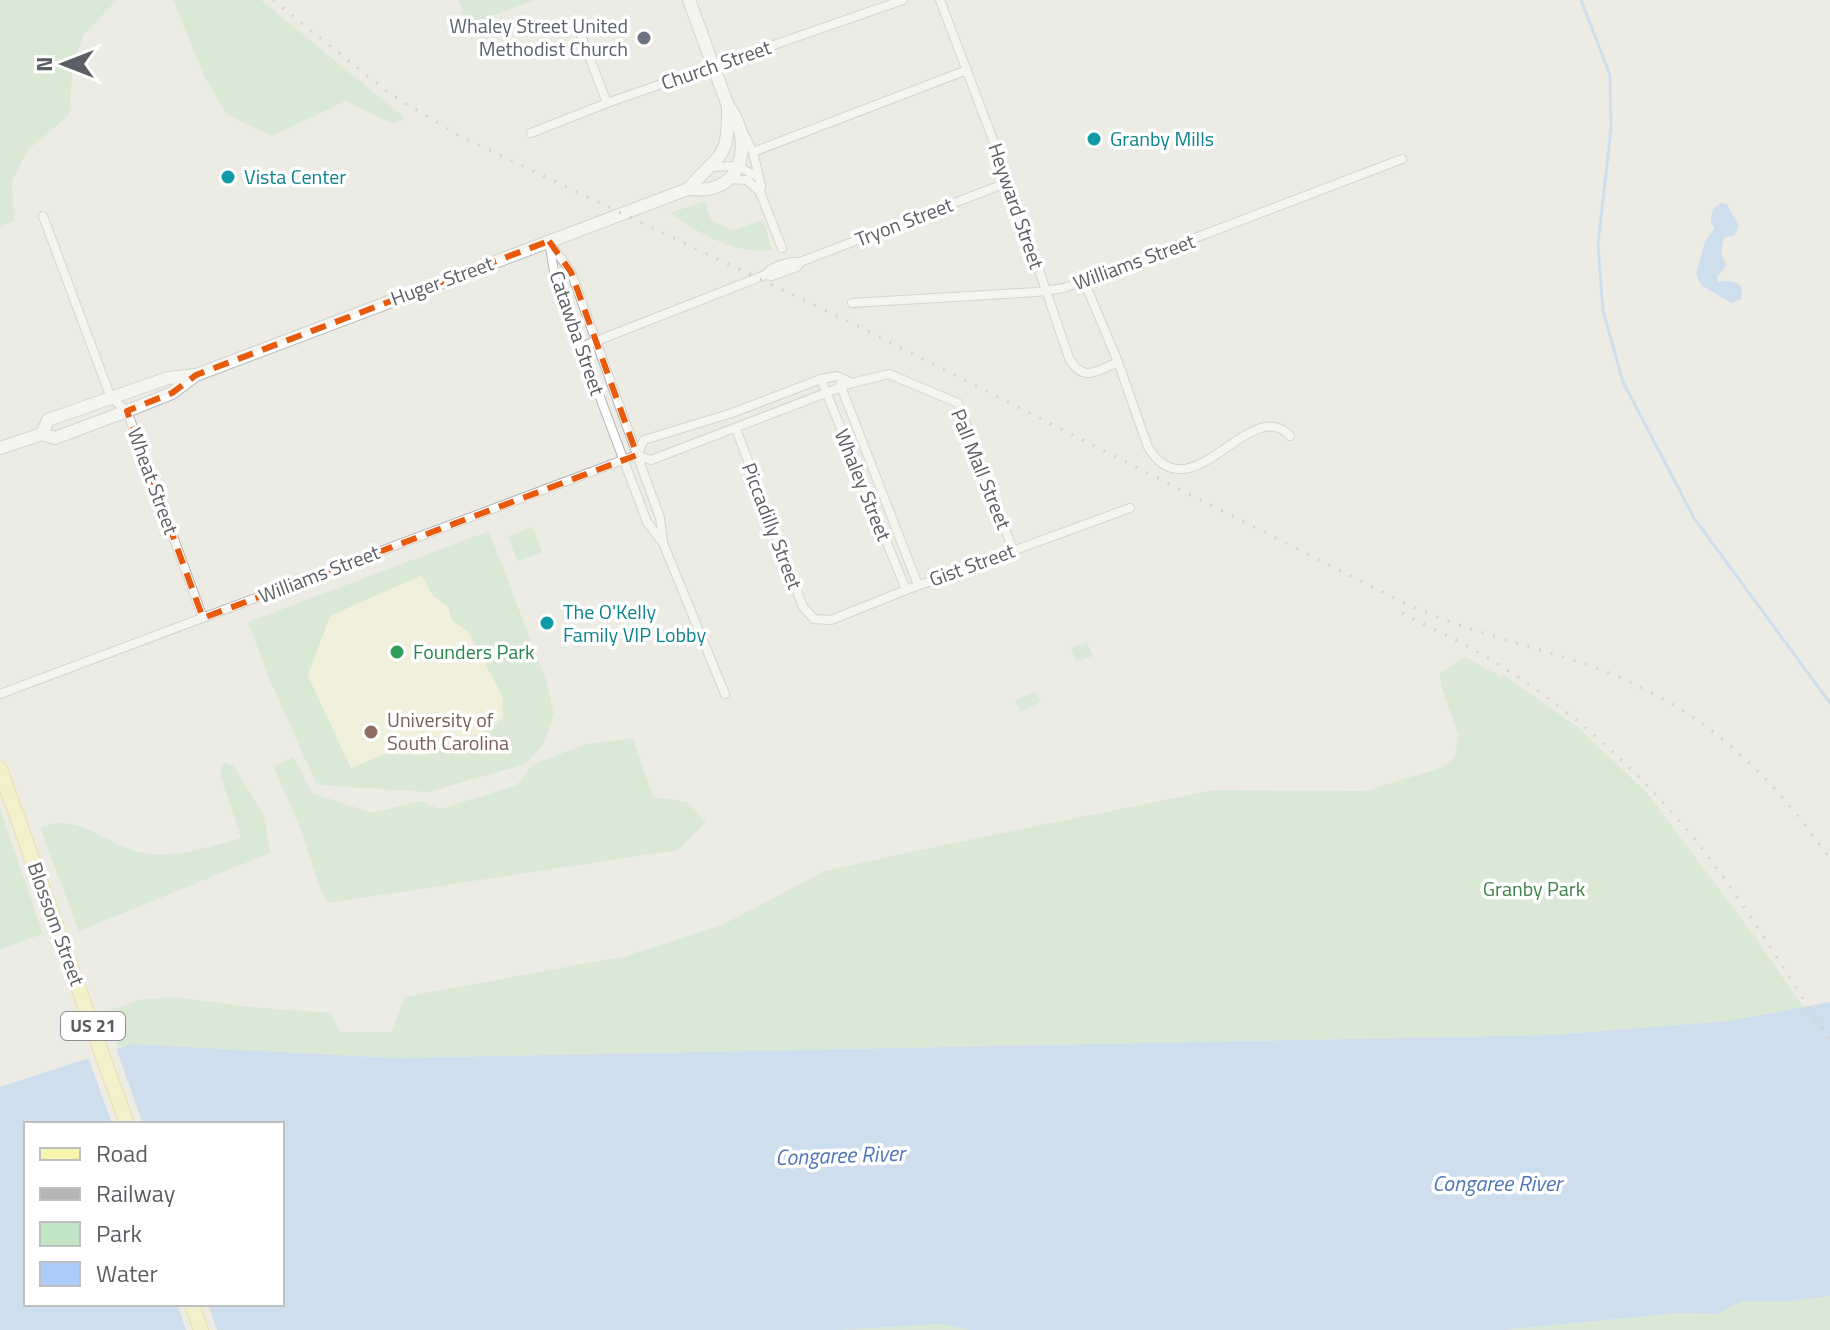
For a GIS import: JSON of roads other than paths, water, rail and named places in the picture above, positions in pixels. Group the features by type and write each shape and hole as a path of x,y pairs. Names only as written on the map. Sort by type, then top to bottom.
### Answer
{"main road":[{"path":"688,189 708,189 726,179 737,166 744,146 742,130 728,106 689,0"},
{"path":"688,189 712,167 725,146 728,106"},
{"name":"Huger Street","path":"42,434 48,420 168,378 196,375 688,189"},
{"name":"Huger Street","path":"0,448 42,434 55,438 172,393 196,375"},
{"name":"Blossom Street","path":"0,769 126,1122"},
{"path":"193,1306 201,1330"}],"street":[{"name":"Church Street","path":"531,133 607,103 903,0"},
{"name":"Heyward Street","path":"940,0 1009,182 1060,335 1075,369 1094,373 1118,362"},
{"path":"577,25 607,103"},
{"path":"753,152 967,70"},
{"path":"742,130 753,152 760,192 782,248"},
{"name":"Williams Street","path":"852,303 1046,292 1084,281 1402,159"},
{"path":"712,167 737,166 759,178"},
{"path":"726,179 747,180 760,192"},
{"name":"Tryon Street","path":"581,347 765,275 772,276 797,267 800,262 1009,182"},
{"path":"43,216 111,398"},
{"name":"Catawba Street","path":"549,241 571,272 660,518 663,543"},
{"name":"Catawba Street","path":"549,241 555,278 647,522 663,543 725,694"},
{"path":"1084,281 1154,458 1175,470 1185,469 1214,456 1260,427 1283,427 1290,436"},
{"name":"Pall Mall Street","path":"852,383 889,374 958,403 1013,550"},
{"path":"837,376 852,383"},
{"name":"Williams Street","path":"637,455 644,440 837,376"},
{"name":"Whaley Street","path":"837,376 918,585"},
{"name":"Whaley Street","path":"821,379 906,590"},
{"name":"Williams Street","path":"0,694 623,460 637,455 651,460 852,383"},
{"name":"Wheat Street","path":"111,398 127,411 203,618"},
{"name":"Piccadilly Street","path":"736,429 803,607 814,619"},
{"name":"Gist Street","path":"814,619 831,620 1130,508"}],"water":[{"path":"1721,203 1727,204 1739,226 1734,236 1724,237 1721,254 1727,265 1717,277 1718,282 1731,281 1742,288 1741,299 1731,303 1701,285 1696,274 1705,241 1714,229 1712,214"},
{"name":"Congaree River","path":"1830,1002 1830,1296 1794,1301 1743,1301 1716,1314 1679,1313 1502,1330 969,1330 940,1324 841,1330 0,1330 0,1087 132,1044 394,1058 1550,1035 1728,1021"}],"waterway":[{"path":"1581,0 1610,75 1611,129 1598,244 1603,311 1623,382 1694,518 1830,703"}],"railway":[{"path":"273,0 390,94 460,136 854,324 1400,601 1462,626 1595,668 1649,691 1680,709 1736,750 1785,800 1830,859"},
{"path":"1402,613 1478,652 1533,687 1585,727 1633,771 1678,819 1719,872 1830,1040"}],"place":[{"name":"Whaley Street United Methodist Church","path":"644,38"},
{"name":"Granby Mills","path":"1094,139"},
{"name":"Vista Center","path":"228,177"},
{"name":"The O'Kelly Family VIP Lobby","path":"547,623"},
{"name":"Founders Park","path":"397,652"},
{"name":"University of South Carolina","path":"371,732"}],"park label":[{"name":"Granby Park","path":"1534,889"}]}
